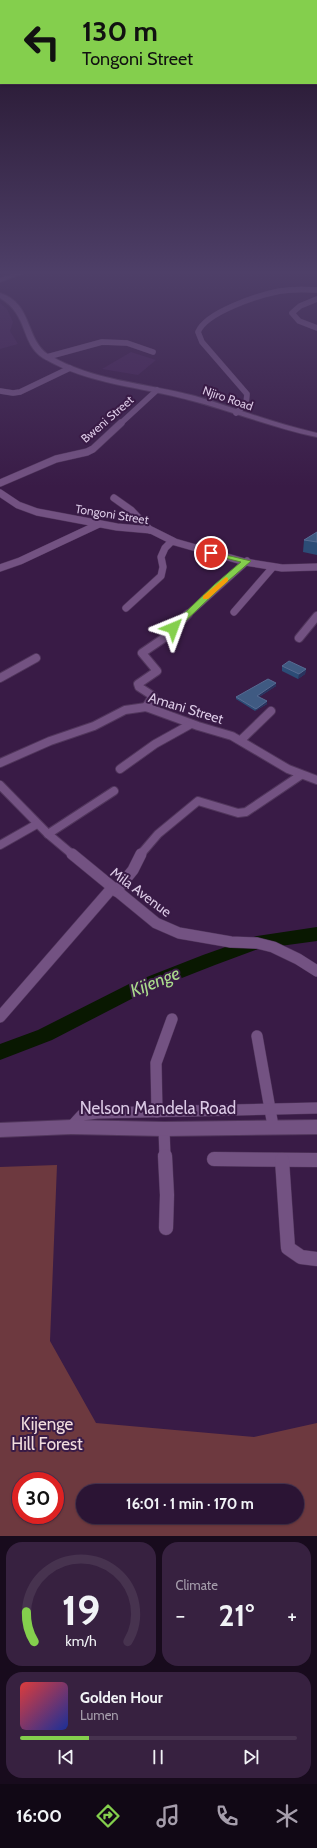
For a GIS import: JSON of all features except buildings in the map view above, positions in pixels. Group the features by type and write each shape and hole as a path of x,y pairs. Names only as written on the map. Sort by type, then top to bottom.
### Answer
{"street":[{"name":"Njiro Road","path":"34,344 36,348 47,357 70,368 105,378 192,398 273,426 317,435"},
{"path":"47,357 96,344"},
{"path":"129,344 153,352"},
{"path":"203,344 246,394 246,404 236,413"},
{"path":"0,391 13,393 20,392 70,368"},
{"name":"Bweni Street","path":"0,483 56,459 94,449 157,390"},
{"name":"Tongoni Street","path":"0,494 7,500 40,514 123,528 150,530 172,541 199,550 273,567 303,568 317,566"},
{"path":"114,498 131,510 150,530"},
{"path":"0,503 7,500"},
{"path":"0,568 26,558 93,526 103,524"},
{"path":"126,608 161,576 163,571 159,559 161,553 172,541"},
{"path":"146,707 153,696 139,687 138,684 157,671 142,653 167,636 203,599 247,561"},
{"path":"234,612 273,567"},
{"path":"303,568 317,575"},
{"path":"299,638 317,616"},
{"path":"0,678 36,658"},
{"name":"Amani Street","path":"0,763 58,737 94,726 125,710 146,707 191,724 220,732 241,740 257,752 301,775 317,780"},
{"path":"241,740 271,711"},
{"path":"120,769 155,744 191,724"},
{"path":"0,1017 22,993 79,923 133,870 140,856 158,834 194,803 198,801 238,813 246,812 301,775"},
{"name":"Mila Avenue","path":"0,785 48,834 156,923 179,933 231,942 257,943 273,947 298,959 317,971"},
{"path":"48,834 114,791"},
{"path":"0,845 37,824"},
{"path":"157,1112 156,1063 172,1019"},
{"path":"257,1036 273,1126"},
{"path":"71,1127 82,1115 97,1112 317,1108"},
{"name":"Nelson Mandela Road","path":"0,1130 71,1127 164,1129 273,1126 317,1127"},
{"path":"164,1129 167,1195 166,1228"},
{"path":"214,1159 317,1160"},
{"path":"282,1160 288,1248 301,1257 317,1259"}],"shaded area":[{"path":"0,344 18,344 0,349"},
{"path":"131,352 156,360 138,375 102,369"}],"green space":[{"name":"Kijenge Hill Forest","path":"57,1165 50,1341 96,1423 254,1437 317,1423 317,1536 0,1536 0,1167"}],"waterway":[{"name":"Kijenge","path":"0,1052 45,1035 135,989 209,960 257,943 317,934"}],"slow traffic":[{"path":"205,597 226,579"}],"route":[{"path":"173,628 247,561 211,553"}]}
